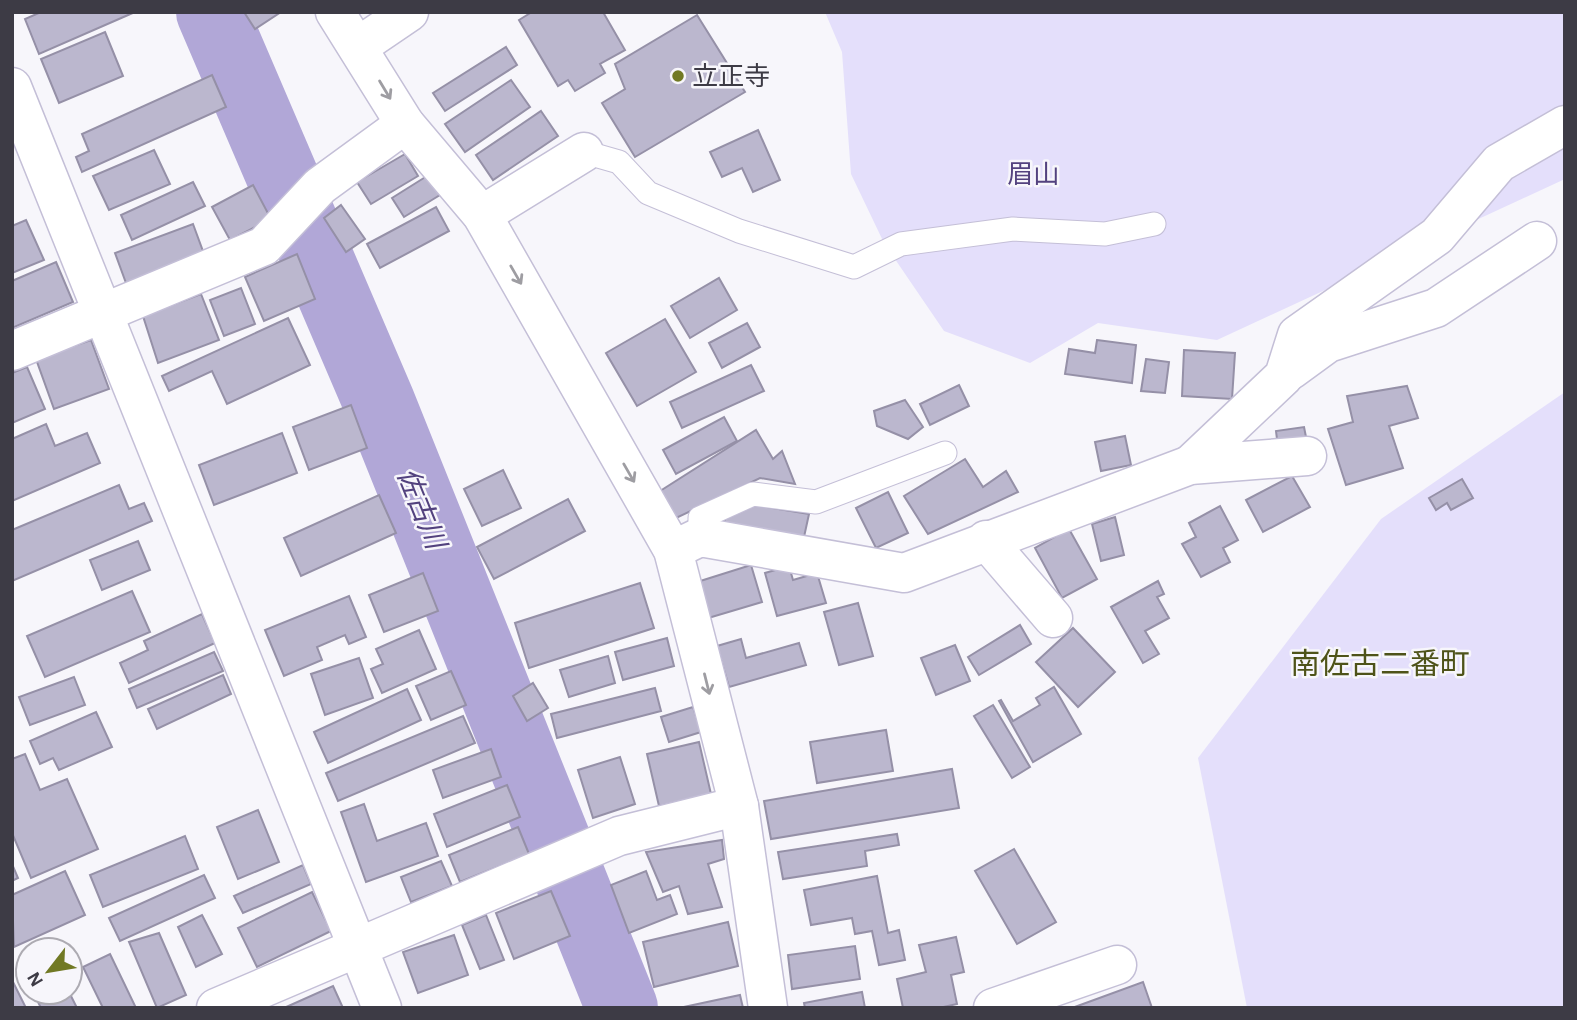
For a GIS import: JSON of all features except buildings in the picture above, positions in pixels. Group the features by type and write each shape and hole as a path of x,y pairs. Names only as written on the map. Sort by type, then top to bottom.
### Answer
{"street":[{"path":"335,12 405,124 482,215 686,543 739,806 768,1008"},
{"path":"359,47 409,12"},
{"path":"12,87 382,1008"},
{"path":"12,351 264,246 320,186 405,124"},
{"path":"1284,376 1297,335 1437,236 1499,163 1565,125"},
{"path":"482,215 584,152"},
{"path":"1190,465 1284,376 1328,343 1436,308 1537,241"},
{"path":"686,543 904,573 1190,465 1307,456"},
{"path":"986,540 1053,618"},
{"path":"216,1008 619,836 739,806"},
{"path":"993,1008 1117,965"}],"lane":[{"path":"584,152 619,162 648,193 739,231 853,267 901,244 1013,229 1105,234 1154,224"},
{"path":"686,543 700,518 753,494 816,502 945,453"}],"green space":[{"name":"眉山","path":"825,12 1565,12 1565,179 1217,340 1098,323 1030,363 944,331 884,243 851,174 842,52"},
{"path":"1565,392 1565,1008 1247,1008 1198,758 1381,519"}],"waterway":[{"name":"佐古川","path":"212,12 379,402 622,1008"}],"place":[{"name":"立正寺","path":"678,76"}],"district":[{"name":"南佐古二番町","path":"1380,664"}]}
